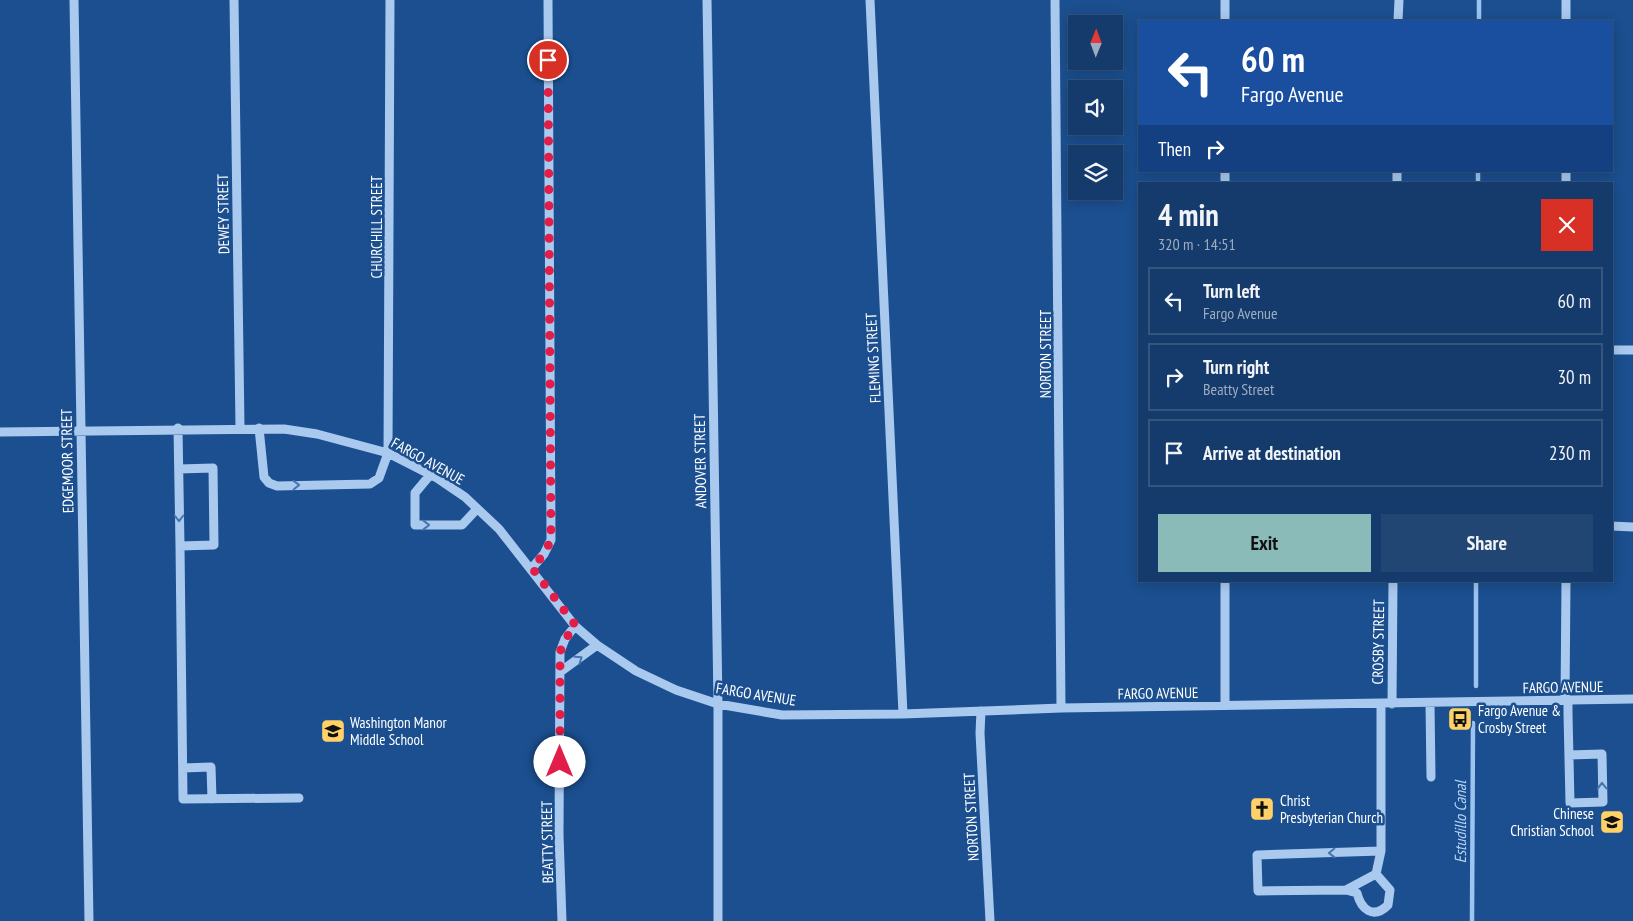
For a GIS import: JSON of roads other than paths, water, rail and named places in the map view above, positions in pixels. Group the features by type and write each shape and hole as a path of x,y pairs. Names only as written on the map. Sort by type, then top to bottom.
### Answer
{"street":[{"name":"EDGEMOOR STREET","path":"74,0 89,921"},
{"name":"DEWEY STREET","path":"234,0 240,427"},
{"name":"CHURCHILL STREET","path":"259,428 264,477 269,483 277,486 370,484 379,478 388,453 390,0"},
{"path":"532,568 544,554 551,540 548,0"},
{"name":"ANDOVER STREET","path":"707,0 718,704 718,921"},
{"name":"FLEMING STREET","path":"870,0 903,714"},
{"name":"NORTON STREET","path":"1055,0 1061,708"},
{"path":"1225,0 1225,20"},
{"path":"1398,0 1398,20"},
{"path":"1566,0 1566,20"},
{"path":"1613,350 1633,350"},
{"name":"FARGO AVENUE","path":"0,432 240,427 284,428 317,434 388,453 430,474 465,497 499,529 532,568 576,626 597,645 636,671 676,690 718,704 782,715 903,714 1061,708 1430,704 1633,699"},
{"path":"178,428 183,799 299,798"},
{"path":"179,469 213,468 214,545 180,546"},
{"path":"430,474 415,492 416,525 462,524 477,509"},
{"path":"1613,526 1633,526"},
{"path":"1225,582 1225,705"},
{"name":"CROSBY STREET","path":"1392,704 1393,582"},
{"path":"1566,582 1566,700 1570,803 1603,802 1602,754 1569,755"},
{"name":"BEATTY STREET","path":"562,921 559,835 560,652 565,639 576,626"},
{"path":"560,672 597,645"},
{"path":"1376,874 1380,852 1381,704"},
{"path":"1430,704 1431,777"},
{"name":"NORTON STREET","path":"981,711 980,733 990,921"},
{"path":"183,768 211,767 212,799"},
{"path":"1376,874 1390,890 1390,900 1384,909 1376,912 1367,911 1360,905 1357,893 1346,890 1258,891 1258,854 1380,852"},
{"path":"1346,890 1376,874"}],"waterway":[{"name":"Estudillo Canal","path":"1479,0 1479,20"},
{"name":"Estudillo Canal","path":"1478,172 1478,182"},
{"name":"Estudillo Canal","path":"1476,582 1476,686"},
{"name":"Estudillo Canal","path":"1472,921 1473,723"}],"place":[{"name":"Fargo Avenue & Crosby Street","path":"1460,719"},
{"name":"Washington Manor Middle School","path":"333,731"},
{"name":"Christ Presbyterian Church","path":"1262,809"},
{"name":"Chinese Christian School","path":"1612,822"}]}
